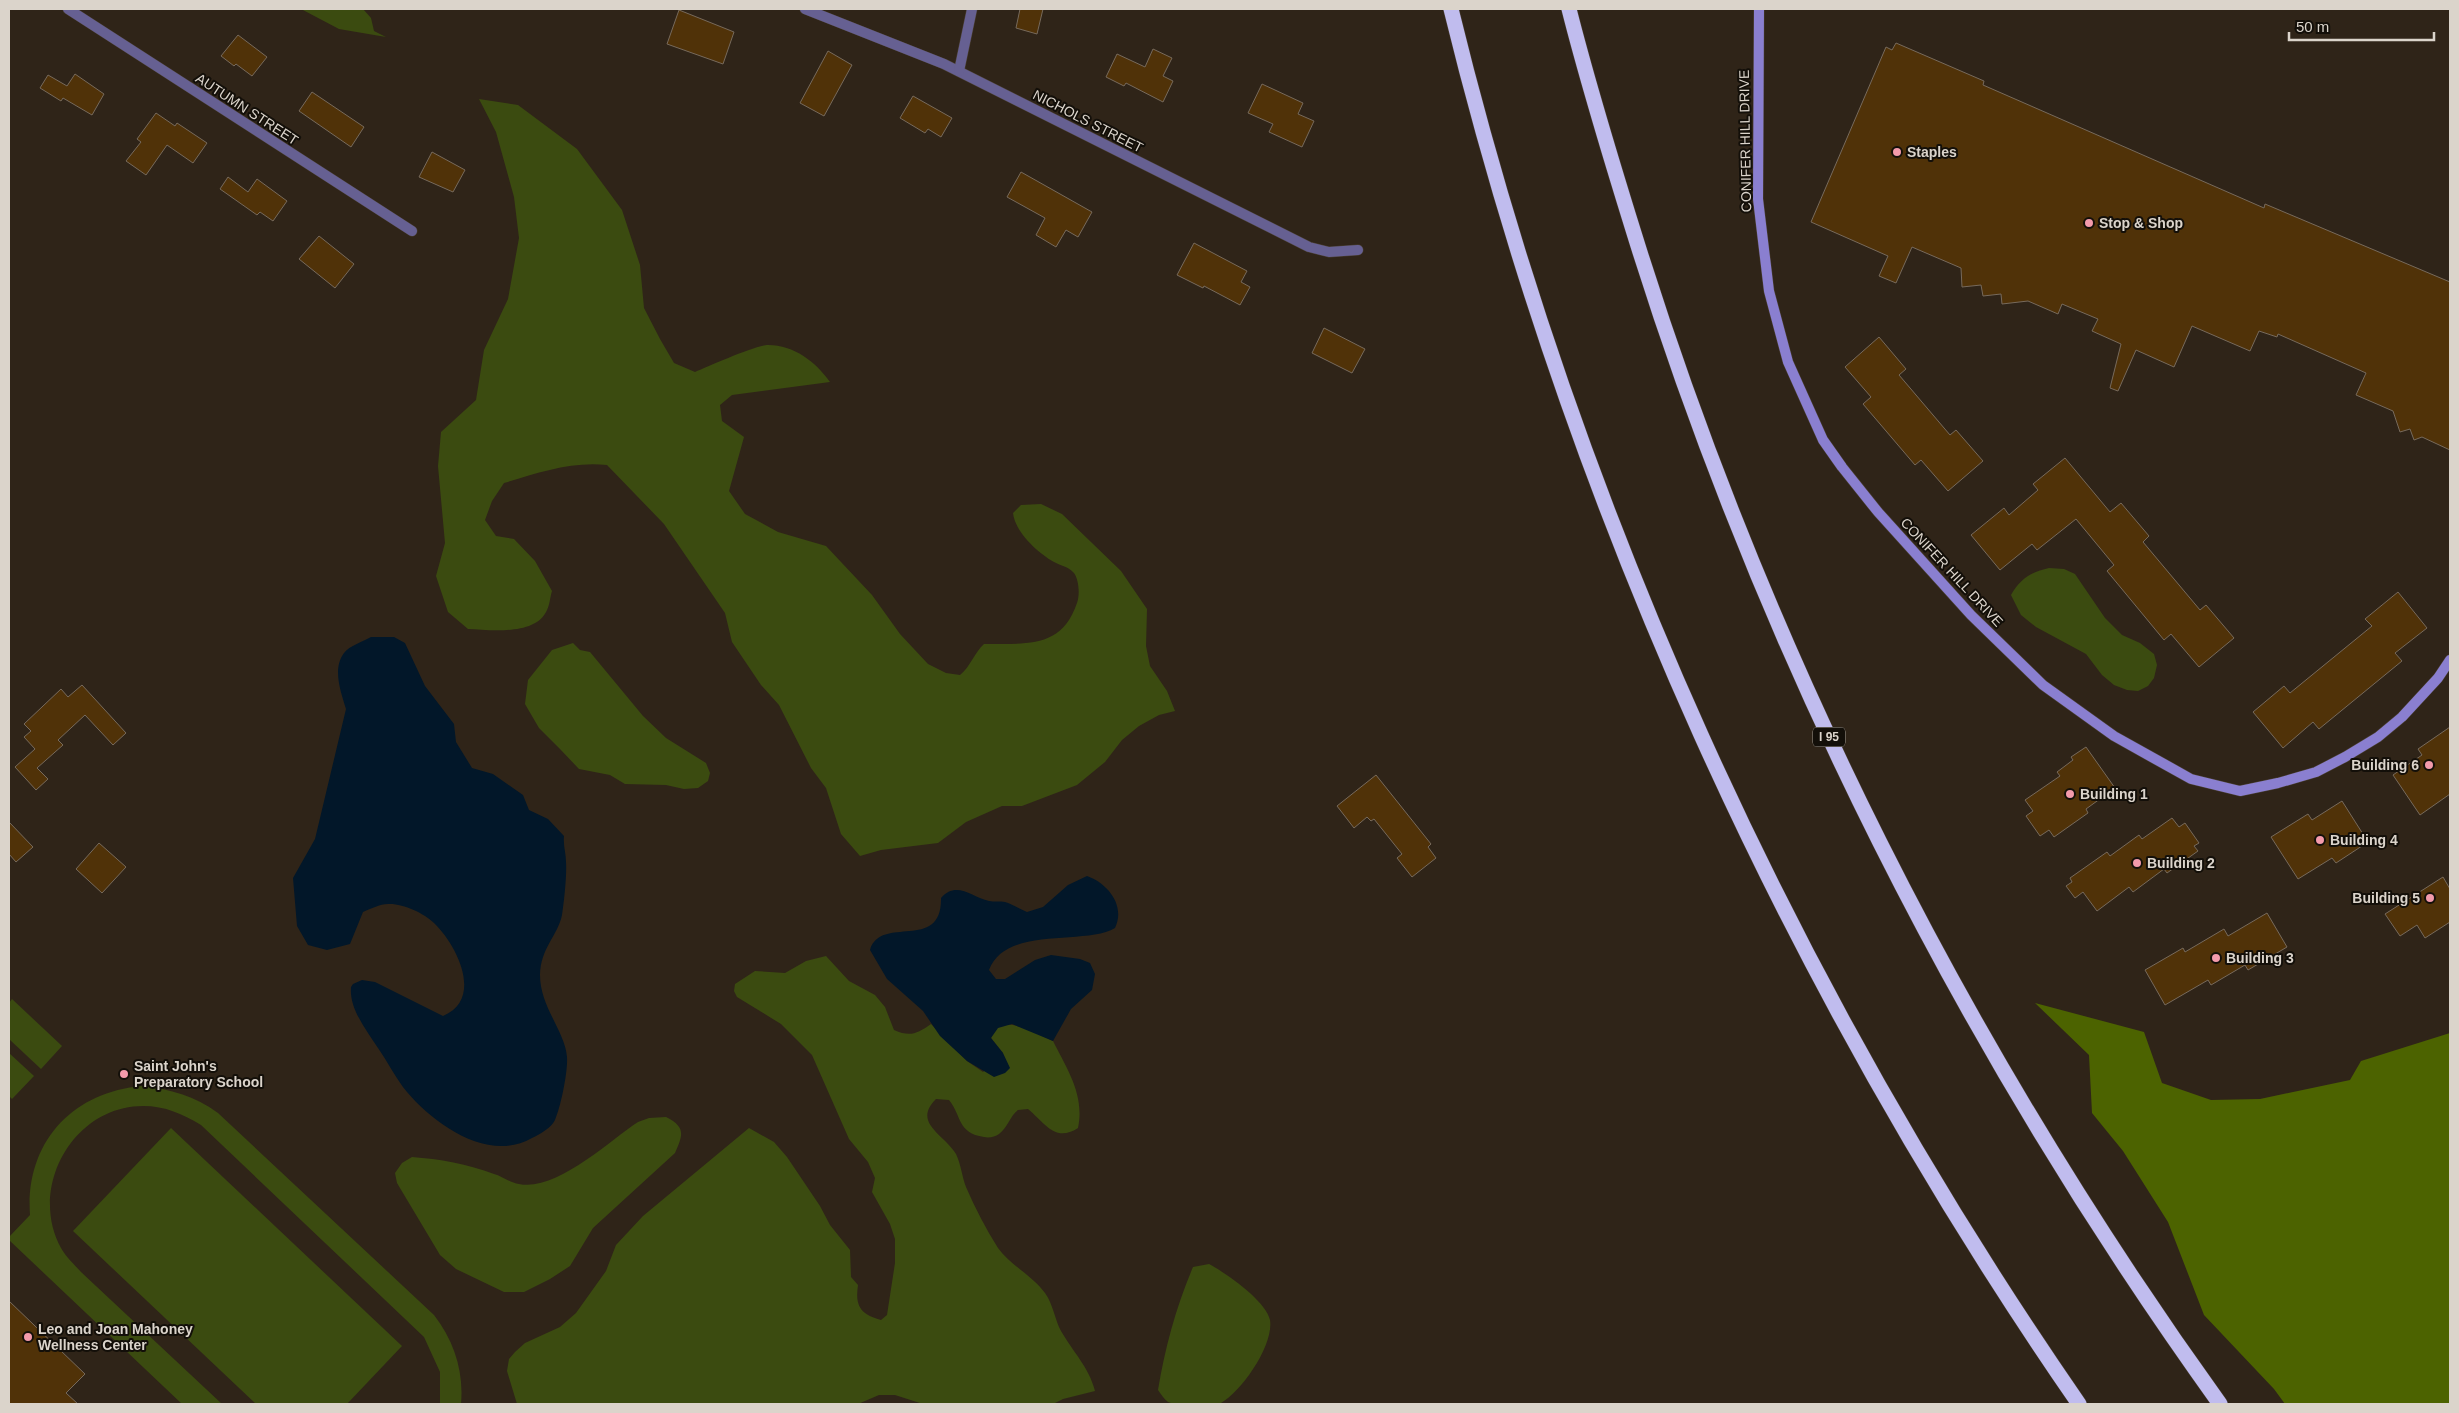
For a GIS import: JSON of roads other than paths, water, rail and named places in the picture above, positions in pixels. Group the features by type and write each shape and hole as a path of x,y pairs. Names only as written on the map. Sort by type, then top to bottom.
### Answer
{"highway":[{"path":"1451,9 1498,185 1562,386 1643,601 1701,736 1797,937 1876,1081 1979,1254 2079,1404"},
{"name":"I 95","path":"1570,9 1590,89 1632,229 1698,424 1777,624 1837,756 1905,893 2003,1071 2114,1251 2220,1404"}],"street":[{"name":"AUTUMN STREET","path":"68,9 412,231"},
{"name":"NICHOLS STREET","path":"805,9 959,72 1309,247 1329,252 1358,250"},
{"path":"959,72 972,9"},
{"name":"CONIFER HILL DRIVE","path":"1759,9 1758,199 1768,291 1788,362 1823,440 1842,467 1878,512 1971,615 2043,685 2114,736 2190,779 2240,791 2316,772 2378,737 2402,717 2438,678 2450,660"}],"water":[{"path":"371,637 394,637 405,643 425,686 454,724 456,742 472,768 493,774 523,795 529,810 548,819 564,836 566,874 562,915 543,957 540,975 544,998 565,1047 567,1063 565,1079 560,1106 553,1123 538,1135 515,1145 498,1146 481,1143 464,1137 432,1117 403,1087 364,1027 353,1003 351,987 362,980 375,982 443,1016 455,1008 462,997 464,985 462,971 451,944 434,923 412,909 394,904 382,905 363,912 350,944 327,950 308,945 297,926 293,878 315,839 346,709 338,673 340,659 346,650"},
{"path":"1087,876 1108,889 1113,896 1118,911 1115,928 1102,933 1047,939 1012,947 998,956 989,970 996,979 1005,979 1035,960 1051,955 1080,959 1090,963 1095,974 1092,990 1071,1009 1053,1041 1012,1024 998,1028 991,1038 1003,1053 1010,1068 1005,1073 994,1077 967,1061 940,1036 923,1011 887,979 870,950 876,940 886,934 922,929 932,924 939,915 941,898 952,890 964,891 989,901 1005,902 1027,912 1043,907 1068,885"}],"place":[{"name":"Staples","path":"1897,152"},
{"name":"Stop & Shop","path":"2089,223"},
{"name":"Building 6","path":"2429,765"},
{"name":"Building 1","path":"2070,794"},
{"name":"Building 4","path":"2320,840"},
{"name":"Building 2","path":"2137,863"},
{"name":"Building 5","path":"2430,898"},
{"name":"Building 3","path":"2216,958"},
{"name":"Saint John's Preparatory School","path":"124,1074"},
{"name":"Leo and Joan Mahoney Wellness Center","path":"28,1337"}]}
